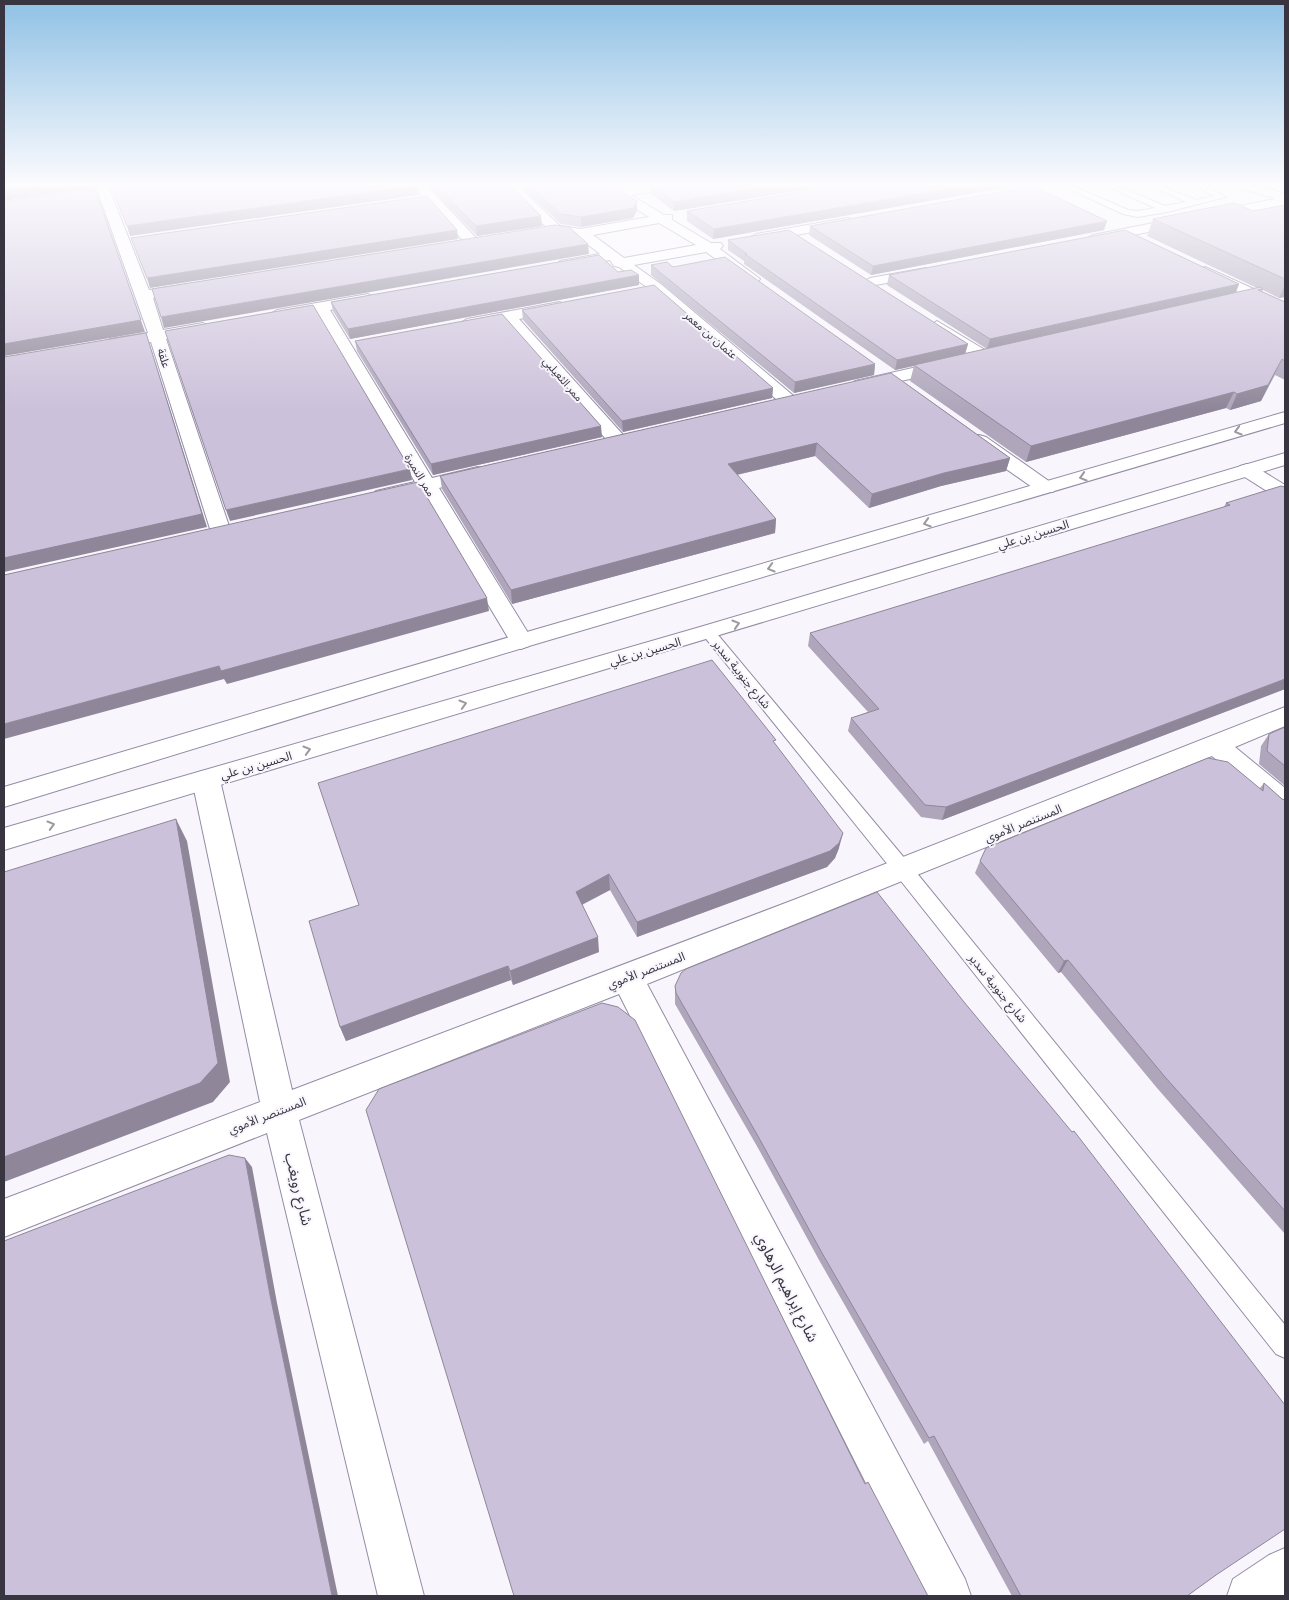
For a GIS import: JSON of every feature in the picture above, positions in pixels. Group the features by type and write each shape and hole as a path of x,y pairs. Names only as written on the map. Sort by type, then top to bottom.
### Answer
{"street":[{"name":"علقة","path":"130,261 144,295 222,532"},
{"path":"552,266 608,261"},
{"name":"عثمان بن معمر","path":"616,261 657,288 790,402"},
{"path":"727,261 764,287"},
{"path":"1194,266 1285,309"},
{"path":"870,282 936,270"},
{"path":"854,272 886,293"},
{"path":"144,295 202,286"},
{"path":"638,292 657,288"},
{"path":"1226,301 1255,295"},
{"path":"262,317 378,297"},
{"path":"451,327 573,304"},
{"name":"ممر النميرة","path":"320,307 521,642"},
{"name":"ممر الثعيلبي","path":"508,316 618,441"},
{"path":"927,320 984,357"},
{"path":"90,348 214,326"},
{"path":"345,347 364,344"},
{"path":"845,389 1003,353"},
{"path":"876,367 908,390"},
{"path":"770,406 808,397"},
{"path":"4,797 521,642 1285,417"},
{"path":"964,430 1046,488"},
{"path":"598,445 637,437"},
{"name":"الحسين بن علي","path":"4,839 708,632 1285,459"},
{"path":"367,498 493,470"},
{"path":"1246,470 1285,494"},
{"path":"202,536 241,528"},
{"name":"المستنصر الأموي","path":"4,1218 279,1110 904,871 1285,716"},
{"path":"1216,745 1285,803"},
{"name":"شارع رويغب","path":"206,780 279,1110 401,1596"},
{"name":"شارع إبراهيم الرهاوي","path":"627,978 948,1596"},
{"path":"1250,1596 1285,1572"}],"lane":[{"name":"شارع جنوبية سدير","path":"708,632 904,871 1285,1345"}],"building":[{"path":"4,261 120,261 141,320 4,344"},
{"path":"140,261 259,261 147,278"},
{"path":"330,261 491,261 161,317 152,289"},
{"path":"567,261 605,261 618,272 631,270 639,275 348,329 331,302"},
{"path":"706,261 730,261 875,364 795,382 651,265 667,262 673,267"},
{"path":"755,261 837,261 968,344 897,360"},
{"path":"865,261 901,261 873,266"},
{"path":"964,261 1190,261 1239,284 990,339 889,275"},
{"path":"1245,261 1285,261 1285,279"},
{"path":"654,285 773,388 622,421 522,310"},
{"path":"1260,287 1263,289 1258,290 1285,302 1285,361 1282,359 1268,385 1237,394 1234,392 1031,446 914,365"},
{"path":"313,305 410,469 226,510 165,331"},
{"path":"502,314 601,426 431,464 355,341"},
{"path":"146,333 202,514 4,558 4,357"},
{"path":"891,373 1010,458 944,473 872,494 817,443 728,464 776,519 511,590 440,476"},
{"path":"418,482 487,598 221,671 219,666 4,724 4,575"},
{"path":"1281,486 1285,487 1285,679 946,807 925,805 851,718 879,709 810,633 1230,505 1226,503"},
{"path":"712,660 776,740 773,741 843,833 839,843 830,851 637,922 609,874 576,892 598,937 510,971 508,966 340,1027 309,921 359,905 318,783"},
{"path":"1285,727 1285,766 1267,751 1269,734"},
{"path":"1208,758 1228,762 1263,791 1264,783 1285,800 1285,1211 1165,1077 1068,960 1064,961 980,861 986,848"},
{"path":"176,819 218,1063 200,1083 4,1157 4,872"},
{"path":"877,892 964,1002 1072,1132 1074,1131 1285,1405 1285,1529 1187,1596 1021,1596 934,1436 929,1438 822,1253 676,993 675,986 681,973 686,969"},
{"path":"602,1003 618,1007 635,1020 865,1484 868,1482 928,1596 514,1596 366,1110 379,1089"},
{"path":"229,1155 245,1158 270,1295 332,1596 4,1596 4,1241"}]}
